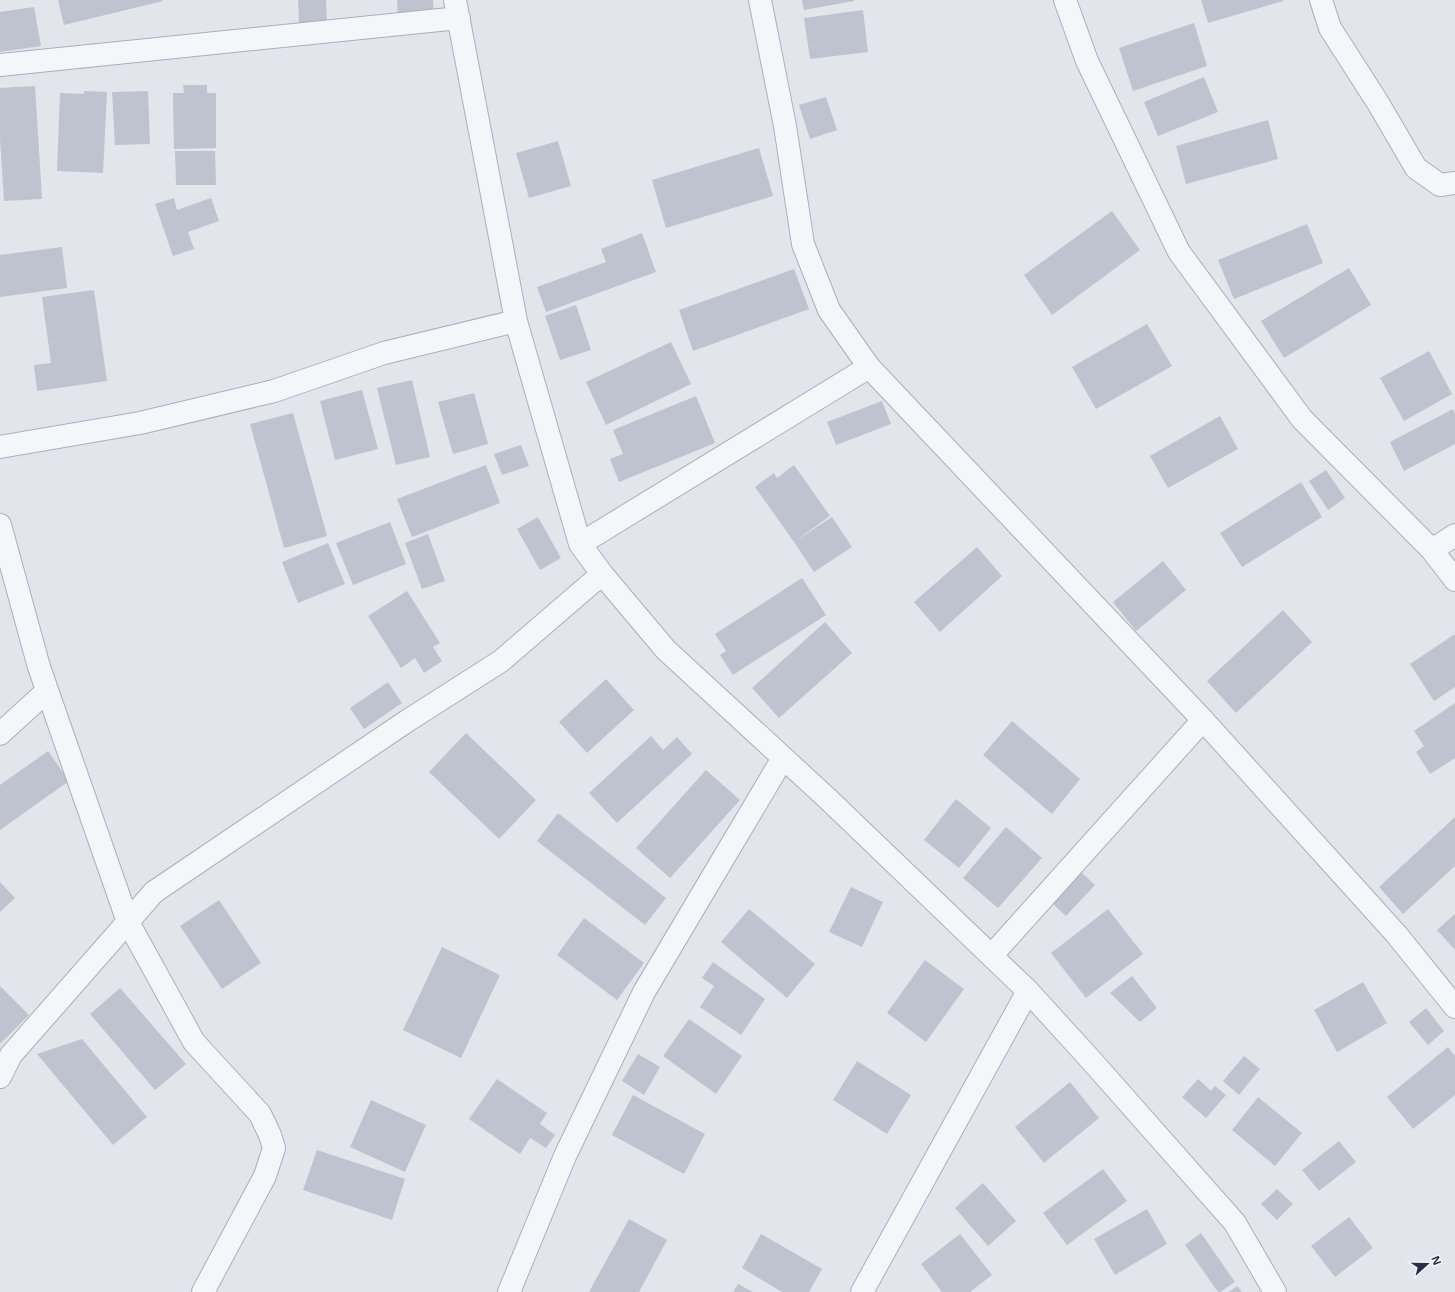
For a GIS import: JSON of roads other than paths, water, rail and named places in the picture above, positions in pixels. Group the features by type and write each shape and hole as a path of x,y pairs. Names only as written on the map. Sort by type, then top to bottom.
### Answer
{"street":[{"path":"760,0 785,126 803,244 829,310 869,367 1203,720 1397,935 1455,1007"},
{"path":"1065,0 1087,61 1180,252 1302,419 1432,550 1455,580"},
{"path":"1321,0 1330,28 1378,103 1416,168 1440,185 1455,184"},
{"path":"0,65 457,9 516,321 580,544 602,574 666,650 783,758 992,955 1028,991 1235,1223 1275,1292"},
{"path":"0,447 140,423 266,393 384,353 516,321"},
{"path":"580,544 869,367"},
{"path":"0,525 39,667 128,922 194,1042 260,1114 270,1135 274,1148 265,1176 203,1292"},
{"path":"1432,550 1455,535"},
{"path":"0,1077 11,1055 154,892 407,721 501,662 602,574"},
{"path":"0,734 47,691"},
{"path":"992,955 1203,720"},
{"path":"509,1292 565,1156 644,992 783,758"},
{"path":"862,1292 1028,991"}]}
